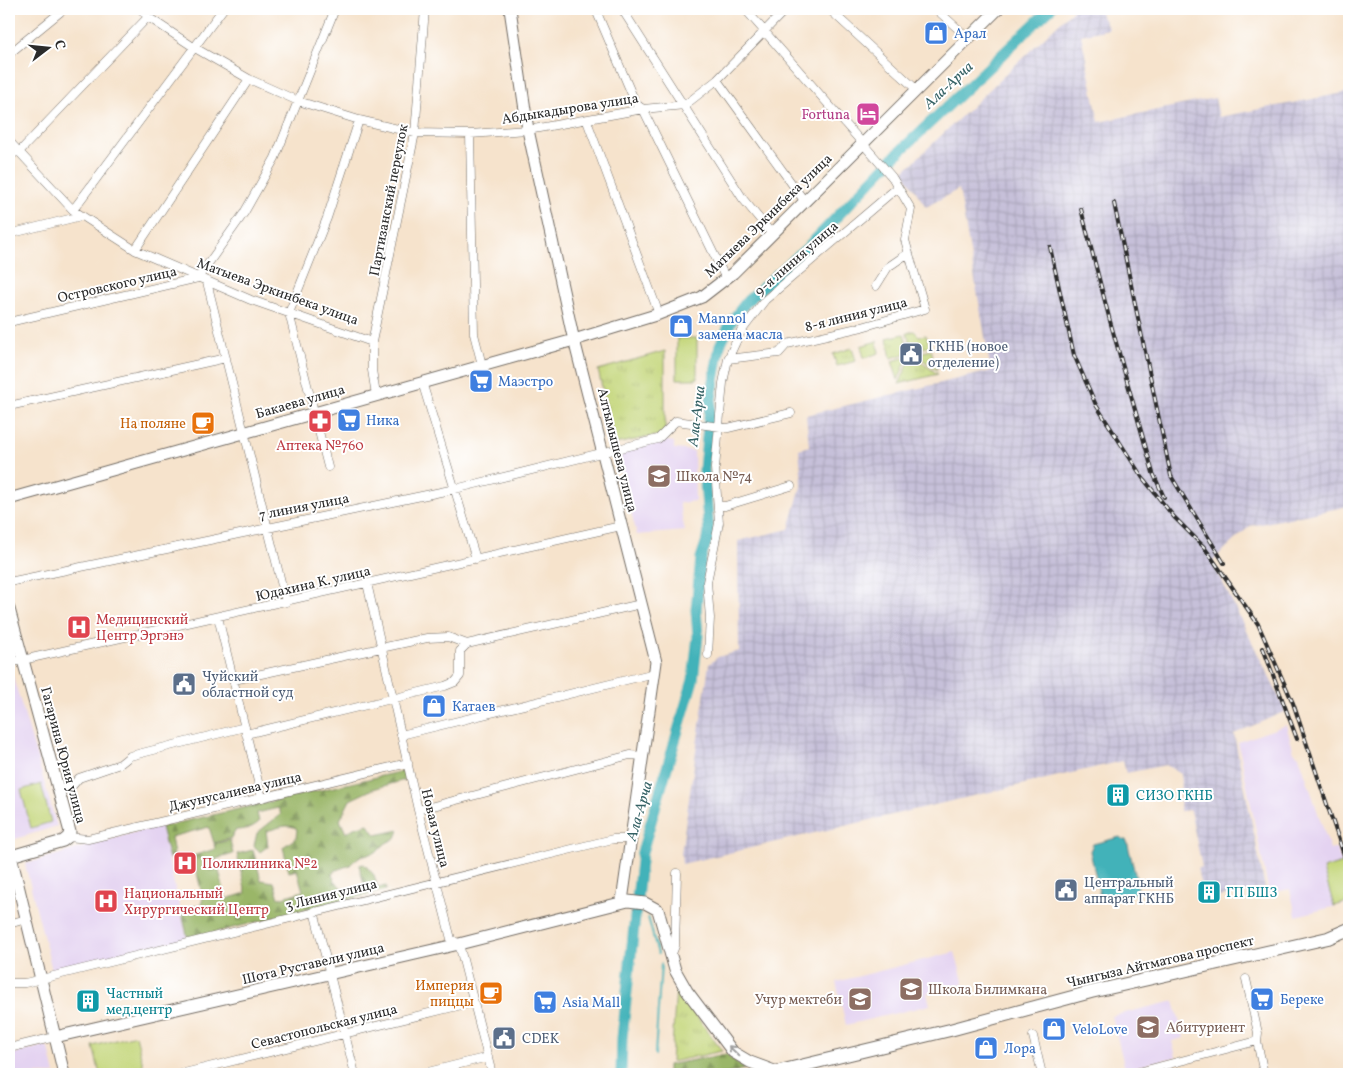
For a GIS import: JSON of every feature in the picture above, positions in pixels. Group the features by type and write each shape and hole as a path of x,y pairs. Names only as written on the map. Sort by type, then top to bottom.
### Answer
{"main road":[{"name":"Алтымышева улица","path":"510,9 528,130 574,340 654,653 655,673 631,840 625,901"},
{"name":"Матыева Эркинбека улица","path":"422,382 574,340 692,302 726,279 998,9"},
{"name":"Бакаева улица","path":"9,499 422,382"},
{"name":"Гагарина Юрия улица","path":"9,609 70,828 68,837 63,841 10,856 64,1074"},
{"path":"625,901 655,906 660,913 671,956 687,992 733,1052 774,1073"},
{"name":"Шота Руставели улица","path":"55,1037 330,975 625,901"},
{"name":"Чынгыза Айтматова проспект","path":"774,1073 950,1030 1091,992 1328,938 1349,929"},
{"name":"Чынгыза Айтматова проспект","path":"1328,938 1349,939"}],"street":[{"path":"9,54 64,9"},
{"name":"Абдыкадырова улица","path":"140,9 148,17 195,48 249,79 298,101 359,120 416,133 470,134 528,130 587,121 643,109 685,105"},
{"path":"73,210 223,9"},
{"name":"Островского улица","path":"9,322 198,278 248,206 275,158 334,9"},
{"name":"Партизанский переулок","path":"376,395 372,370 372,342 416,133 425,9"},
{"path":"601,9 598,14 636,104 643,109 726,279"},
{"path":"622,9 743,198 772,234"},
{"path":"745,9 898,186"},
{"path":"685,105 717,80 786,9"},
{"path":"829,9 917,90"},
{"path":"936,9 968,38"},
{"path":"9,154 19,152 148,17"},
{"path":"135,250 249,79"},
{"path":"717,80 804,202"},
{"path":"328,467 289,313 328,218 359,120"},
{"path":"587,121 659,314"},
{"path":"470,134 474,334 482,365"},
{"name":"Матыева Эркинбека улица","path":"9,141 73,210 135,250 207,282 372,342"},
{"name":"8-я линия улица","path":"728,360 779,352 787,344 862,327 925,309 907,254 905,240 911,209 898,186"},
{"name":"9-я линия улица","path":"708,655 710,627 707,582 711,556 718,535 715,468 722,383 728,360 740,333 764,300 898,186"},
{"path":"9,234 81,216"},
{"path":"876,286 888,267 907,254"},
{"path":"207,282 286,602"},
{"path":"9,406 226,358"},
{"path":"422,382 476,559"},
{"path":"718,427 728,428 791,413"},
{"name":"7 линия улица","path":"9,582 267,526 455,489 602,451 658,439 676,421 718,427"},
{"path":"718,506 725,506 791,486"},
{"name":"Юдахина К. улица","path":"9,663 621,526"},
{"name":"Новая улица","path":"367,583 380,648 418,810 451,938 459,944 492,1074"},
{"path":"59,788 73,785 79,778 120,764 130,756 392,698 455,682 460,676 460,651 467,644 641,604"},
{"path":"218,616 262,798"},
{"path":"234,680 427,638 448,637 467,644"},
{"path":"401,735 655,673"},
{"path":"418,810 630,755 643,756"},
{"name":"Джунусалиева улица","path":"68,837 88,839 408,763"},
{"name":"3 Линия улица","path":"9,983 25,983 181,946 314,911 613,839 631,840"},
{"path":"671,956 675,946 677,873"},
{"path":"314,911 354,1074"},
{"path":"9,924 26,919"},
{"path":"1246,979 1258,1033 1257,1041 1264,1074"},
{"name":"Севастопольская улица","path":"180,1074 474,1002"},
{"path":"1033,1036 1042,1074"},
{"name":"Шота Руставели улица","path":"9,1048 55,1037"},
{"path":"1131,1074 1257,1041"},
{"path":"420,1074 488,1057"}],"shaded area":[{"path":"1074,9 1098,9 1109,29 1081,35 1099,122 1215,98 1219,117 1349,92 1349,506 1250,526 1212,561 1286,711 1234,734 1265,888 1204,900 1197,868 1202,867 1190,810 1180,811 1181,774 1166,765 1126,773 1123,761 682,864 681,853 709,664 718,657 739,651 738,541 789,529 802,483 799,449 809,446 806,415 991,371 959,189 926,207 903,172"},
{"name":"Школа №74","path":"662,440 674,442 674,449 694,451 695,501 679,503 685,531 637,535 616,452"},
{"path":"13,676 57,826 9,841 9,677"},
{"path":"1286,725 1294,752 1299,756 1330,849 1336,848 1349,880 1349,903 1296,916 1290,889 1269,893 1238,742"},
{"name":"Национальный Хирургический Центр","path":"160,825 187,939 52,970 25,864"},
{"name":"Школа Билимкана","path":"955,952 964,984 927,993 930,1005 846,1025 836,982"},
{"name":"Абитуриент","path":"1174,1001 1184,1038 1172,1041 1176,1057 1125,1069 1112,1016"},
{"path":"44,1046 49,1049 55,1074 9,1074 9,1055"}],"green space":[{"path":"914,331 919,336 926,335 930,346 917,350 911,347 907,333"},
{"path":"904,334 908,348 905,354 891,358 887,338"},
{"path":"677,338 697,338 697,379 677,379"},
{"path":"877,341 879,353 864,358 861,346"},
{"path":"852,348 856,361 837,366 833,354"},
{"path":"931,350 937,370 918,356 918,353"},
{"path":"665,351 665,434 615,444 598,370"},
{"path":"906,357 907,359 898,380 892,361"},
{"path":"916,359 938,374 899,384 910,360"},
{"path":"403,771 405,780 373,789 350,800 340,820 346,833 354,828 368,824 376,835 399,830 396,838 386,843 376,852 356,859 350,865 336,870 332,875 336,883 342,888 358,891 364,884 359,865 364,864 374,875 378,888 386,886 386,890 188,939 181,909 201,905 203,898 193,856 215,849 214,844 230,840 233,854 216,859 226,899 246,893 237,854 253,850 261,880 274,882 279,898 303,891 297,870 289,872 283,847 296,838 297,829 286,826 266,831 268,846 260,852 254,846 257,833 281,814 278,808 257,813 259,822 248,828 236,830 231,838 214,843 209,827 171,837 174,855 169,859 161,827"},
{"path":"41,784 51,822 31,828 21,790"},
{"path":"1342,863 1349,888 1349,902 1334,906 1323,869"},
{"path":"676,988 722,1051 671,1062"},
{"path":"136,1035 145,1074 100,1074 93,1046"},
{"path":"726,1054 745,1069 726,1074 668,1074 668,1065"}],"water":[{"path":"1120,837 1127,841 1138,886 1134,893 1107,900 1100,896 1090,851 1093,844"}],"waterway":[{"name":"Ала-Арча","path":"621,1074 622,1038 642,852 693,680 698,636 696,610 701,558 709,534 704,469 710,405 720,345 731,322 747,301 808,247 894,157 1050,9"},
{"path":"648,917 658,954"},
{"path":"655,1055 661,964"}],"railway":[{"path":"1114,203 1171,476 1224,563"},
{"path":"1081,209 1153,473 1164,497"},
{"path":"1050,247 1074,355 1096,405 1142,477 1174,517 1204,547 1258,624 1293,703 1349,870"},
{"path":"1263,648 1297,739"}],"place":[{"name":"Арал","path":"936,33"},
{"name":"Fortuna","path":"868,114"},
{"name":"Mannol замена масла","path":"681,326"},
{"name":"ГКНБ (новое отделение)","path":"911,354"},
{"name":"Маэстро","path":"481,381"},
{"name":"Ника","path":"349,420"},
{"name":"Аптека №760","path":"320,421"},
{"name":"На поляне","path":"203,423"},
{"name":"Школа №74","path":"659,476"},
{"name":"Медицинский Центр Эргэнэ","path":"79,627"},
{"name":"Чуйский областной суд","path":"184,684"},
{"name":"Катаев","path":"434,706"},
{"name":"СИЗО ГКНБ","path":"1118,795"},
{"name":"Поликлиника №2","path":"185,863"},
{"name":"Центральный аппарат ГКНБ","path":"1066,890"},
{"name":"ГП БШЗ","path":"1209,892"},
{"name":"Национальный Хирургический Центр","path":"106,901"},
{"name":"Школа Билимкана","path":"911,989"},
{"name":"Империя пиццы","path":"491,993"},
{"name":"Учур мектеби","path":"860,999"},
{"name":"Береке","path":"1262,999"},
{"name":"Частный мед.центр","path":"88,1001"},
{"name":"Asia Mall","path":"545,1002"},
{"name":"Абитуриент","path":"1148,1027"},
{"name":"VeloLove","path":"1054,1029"},
{"name":"CDEK","path":"504,1038"},
{"name":"Лора","path":"986,1048"}]}
